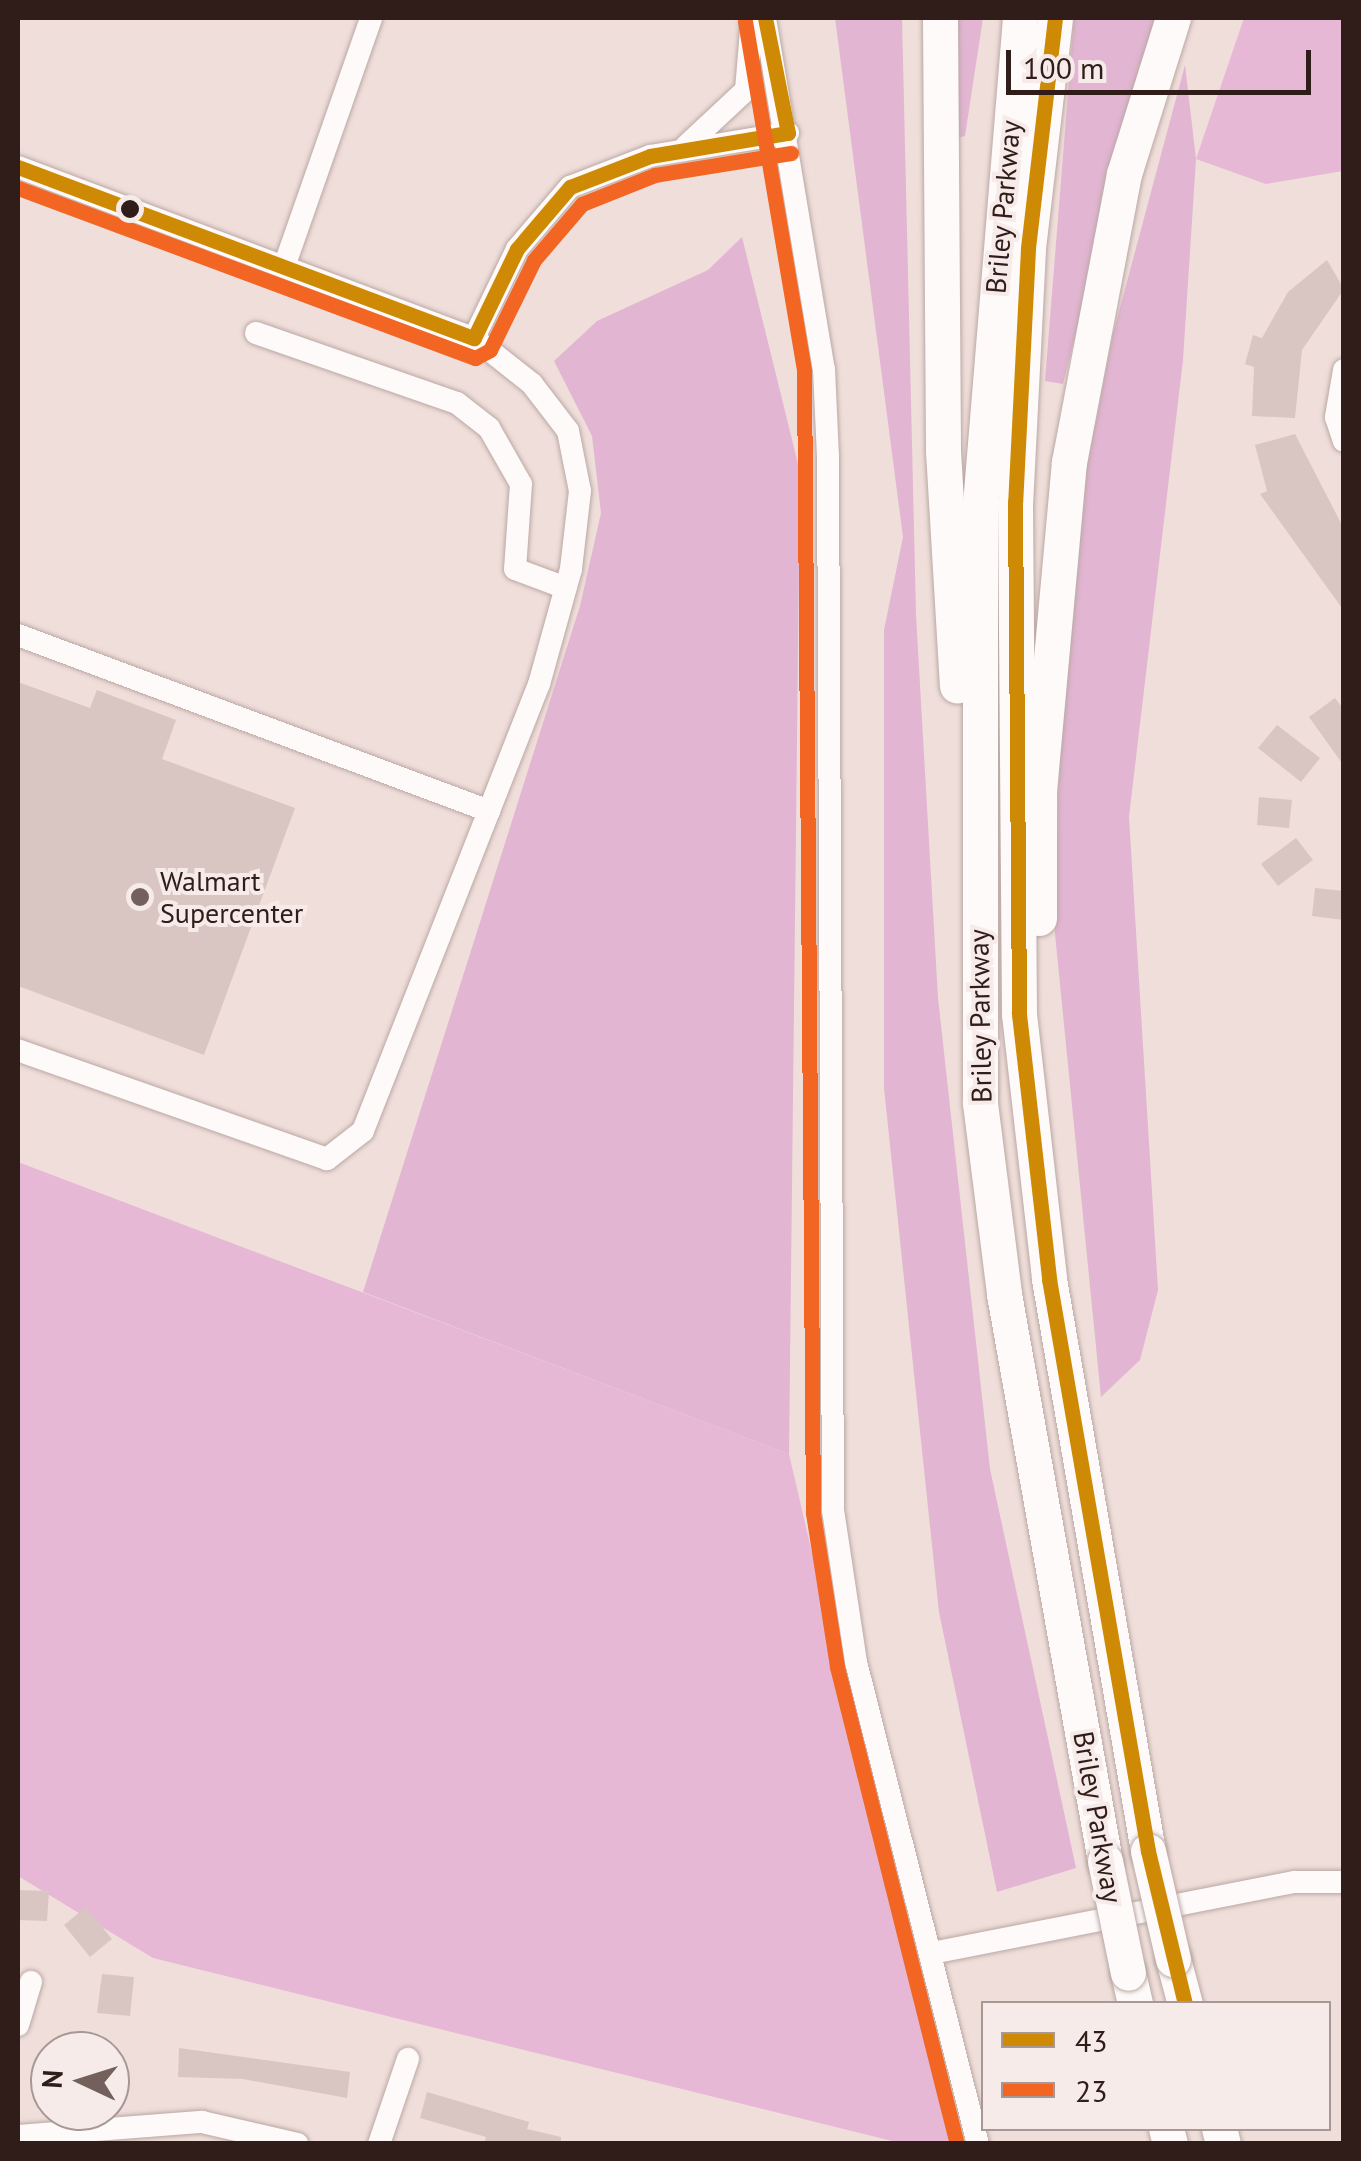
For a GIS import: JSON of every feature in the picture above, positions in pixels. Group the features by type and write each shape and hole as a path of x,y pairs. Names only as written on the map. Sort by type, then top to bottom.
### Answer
{"highway":[{"path":"940,18 944,450 961,896 980,1103"},
{"name":"Briley Parkway","path":"1020,18 980,504 980,1103 1004,1294 1132,1988"},
{"name":"Briley Parkway","path":"1054,18 1028,249 1011,756 1019,1014 1049,1279 1148,1851 1184,2001"},
{"path":"1049,1279 1039,791 1057,566 1101,276 1173,18"}],"street":[{"path":"285,264 371,18"},
{"path":"679,151 746,90 752,18"},
{"path":"765,18 788,133 824,369 828,457 833,1510 856,1662 978,2144"},
{"path":"474,338 518,248 570,187 679,151 788,133"},
{"path":"18,193 22,168 474,338 532,384 568,432 580,491 566,588 488,812 364,1130 327,1159 18,1050"},
{"path":"256,333 457,402 489,428 520,484 515,569 566,588"},
{"path":"1344,370 1336,417 1344,441"},
{"path":"18,635 488,812"},
{"path":"932,1954 1296,1882 1344,1882"},
{"path":"18,2025 31,1982"},
{"path":"379,2144 408,2060"},
{"path":"18,2136 202,2122 297,2144"}],"shaded area":[{"path":"835,18 902,18 916,615 938,998 990,1469 1076,1868 997,1892 939,1612 884,1088 884,630 903,537"},
{"path":"950,18 983,18 965,136 953,139"},
{"path":"1074,18 1155,18 1063,384 1045,381"},
{"path":"1244,18 1343,18 1343,171 1266,184 1196,159"},
{"path":"1185,65 1196,159 1183,360 1129,817 1158,1290 1140,1360 1101,1397 1055,934 1060,715 1081,497 1113,334"},
{"path":"742,237 800,472 789,1454 363,1292 580,606 601,513 592,436 554,361 597,321 708,270"},
{"path":"18,1162 789,1454 949,2143 900,2143 153,1958 18,1876"}],"building":[{"path":"1327,260 1344,289 1302,350 1295,418 1252,416 1254,367 1245,364 1253,335 1262,338 1288,292"},
{"path":"1295,434 1344,529 1344,611 1260,494 1267,491 1255,445"},
{"name":"Walmart Supercenter","path":"18,682 90,708 97,690 176,720 162,759 295,808 204,1055 18,986"},
{"path":"1335,698 1344,710 1344,766 1309,717"},
{"path":"1277,725 1320,758 1301,782 1258,748"},
{"path":"1259,797 1292,800 1289,828 1257,825"},
{"path":"1296,838 1313,860 1278,886 1261,864"},
{"path":"1315,888 1344,891 1344,920 1312,916"},
{"path":"18,1890 49,1891 47,1921 18,1920"},
{"path":"86,1907 112,1939 90,1957 64,1925"},
{"path":"102,1974 134,1977 130,2016 97,2013"},
{"path":"179,2048 350,2072 347,2098 243,2079 178,2077"},
{"path":"427,2092 529,2122 527,2129 561,2137 561,2144 484,2144 486,2137 420,2118"}],"transit line":[{"name":"43","path":"18,167 474,338 517,249 570,187 650,156 788,133 765,18"},
{"name":"43","path":"1055,18 1028,249 1015,502 1019,1014 1049,1279 1148,1851 1184,2001"},
{"name":"23","path":"745,21 804,371 813,1513 837,1667 957,2144"},
{"name":"23","path":"18,188 475,358 490,350 534,260 582,204 655,175 791,153"}],"place":[{"name":"Walmart Supercenter","path":"140,897"}]}
